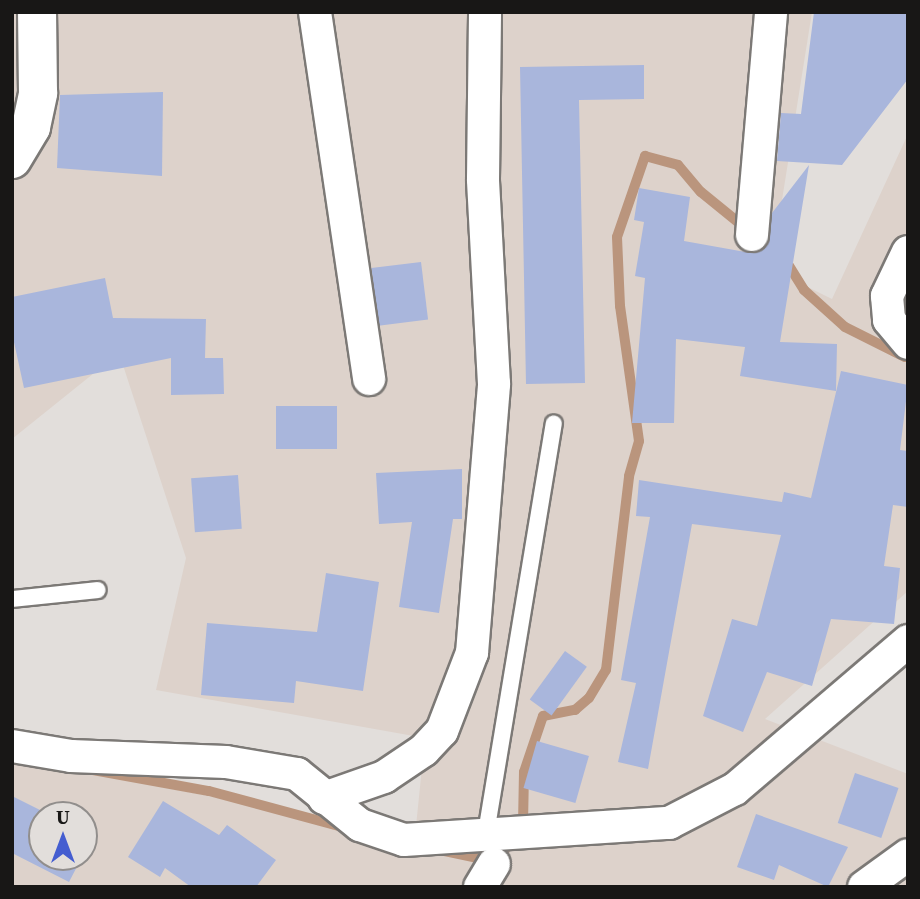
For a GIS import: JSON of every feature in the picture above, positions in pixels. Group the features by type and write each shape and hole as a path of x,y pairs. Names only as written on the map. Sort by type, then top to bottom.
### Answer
{"main road":[{"path":"12,159 31,127 38,93 37,12"}],"street":[{"path":"314,12 369,379"},
{"path":"324,798 384,777 424,750 447,720 472,653 494,384 483,179 485,12"},
{"path":"752,235 771,12"},
{"path":"908,252 887,296 889,320 908,343"},
{"path":"12,746 71,756 269,769 297,774 360,825 404,840 669,823 735,789 908,641"},
{"path":"864,887 908,855"}],"lane":[{"path":"486,833 554,424"},
{"path":"12,599 98,590"}],"shaded area":[{"path":"12,12 812,12 771,269 832,299 908,134 908,591 765,719 908,774 908,887 12,887 12,758 415,836 425,738 156,690 186,558 119,353 12,439"}],"building":[{"path":"814,12 908,12 908,79 842,165 777,161 781,113 801,114"},
{"path":"644,65 644,99 579,100 585,383 526,384 520,67"},
{"path":"163,92 162,176 57,168 60,95"},
{"path":"809,165 780,342 837,344 836,391 740,376 745,347 676,339 674,423 632,423 645,278 635,276 644,222 634,220 639,188 690,197 684,241 751,253 767,245 772,213"},
{"path":"421,262 428,320 378,326 371,268"},
{"path":"105,278 113,318 206,319 205,358 223,358 224,394 171,395 171,358 24,388 12,333 12,297"},
{"path":"841,371 908,385 900,450 908,451 908,507 893,505 884,566 900,568 894,624 831,619 812,686 767,672 743,732 703,716 732,619 757,626 781,535 692,524 648,769 618,762 636,683 621,680 650,517 636,516 639,480 782,502 784,492 811,498"},
{"path":"276,406 337,406 337,449 276,449"},
{"path":"462,469 462,519 453,519 439,613 399,607 412,522 379,524 376,473"},
{"path":"238,475 242,529 195,532 191,478"},
{"path":"326,573 379,582 363,691 296,681 294,703 201,695 207,623 317,632"},
{"path":"565,651 587,667 552,715 530,700"},
{"path":"537,741 589,756 575,803 523,788"},
{"path":"855,773 898,788 881,838 838,823"},
{"path":"12,796 28,804 28,861 12,853"},
{"path":"163,801 219,835 227,825 276,860 256,887 191,887 165,868 160,877 128,857"},
{"path":"756,814 848,847 828,887 779,865 774,880 737,867"},
{"path":"47,871 75,871 69,882"}],"waterway":[{"path":"440,850 496,862 523,824 524,772 543,716 575,710 589,698 606,670 629,476 639,441 620,306 617,237 645,156 678,165 701,192 786,261 804,290 845,327 905,357"},
{"path":"82,768 209,791 346,828"}]}
